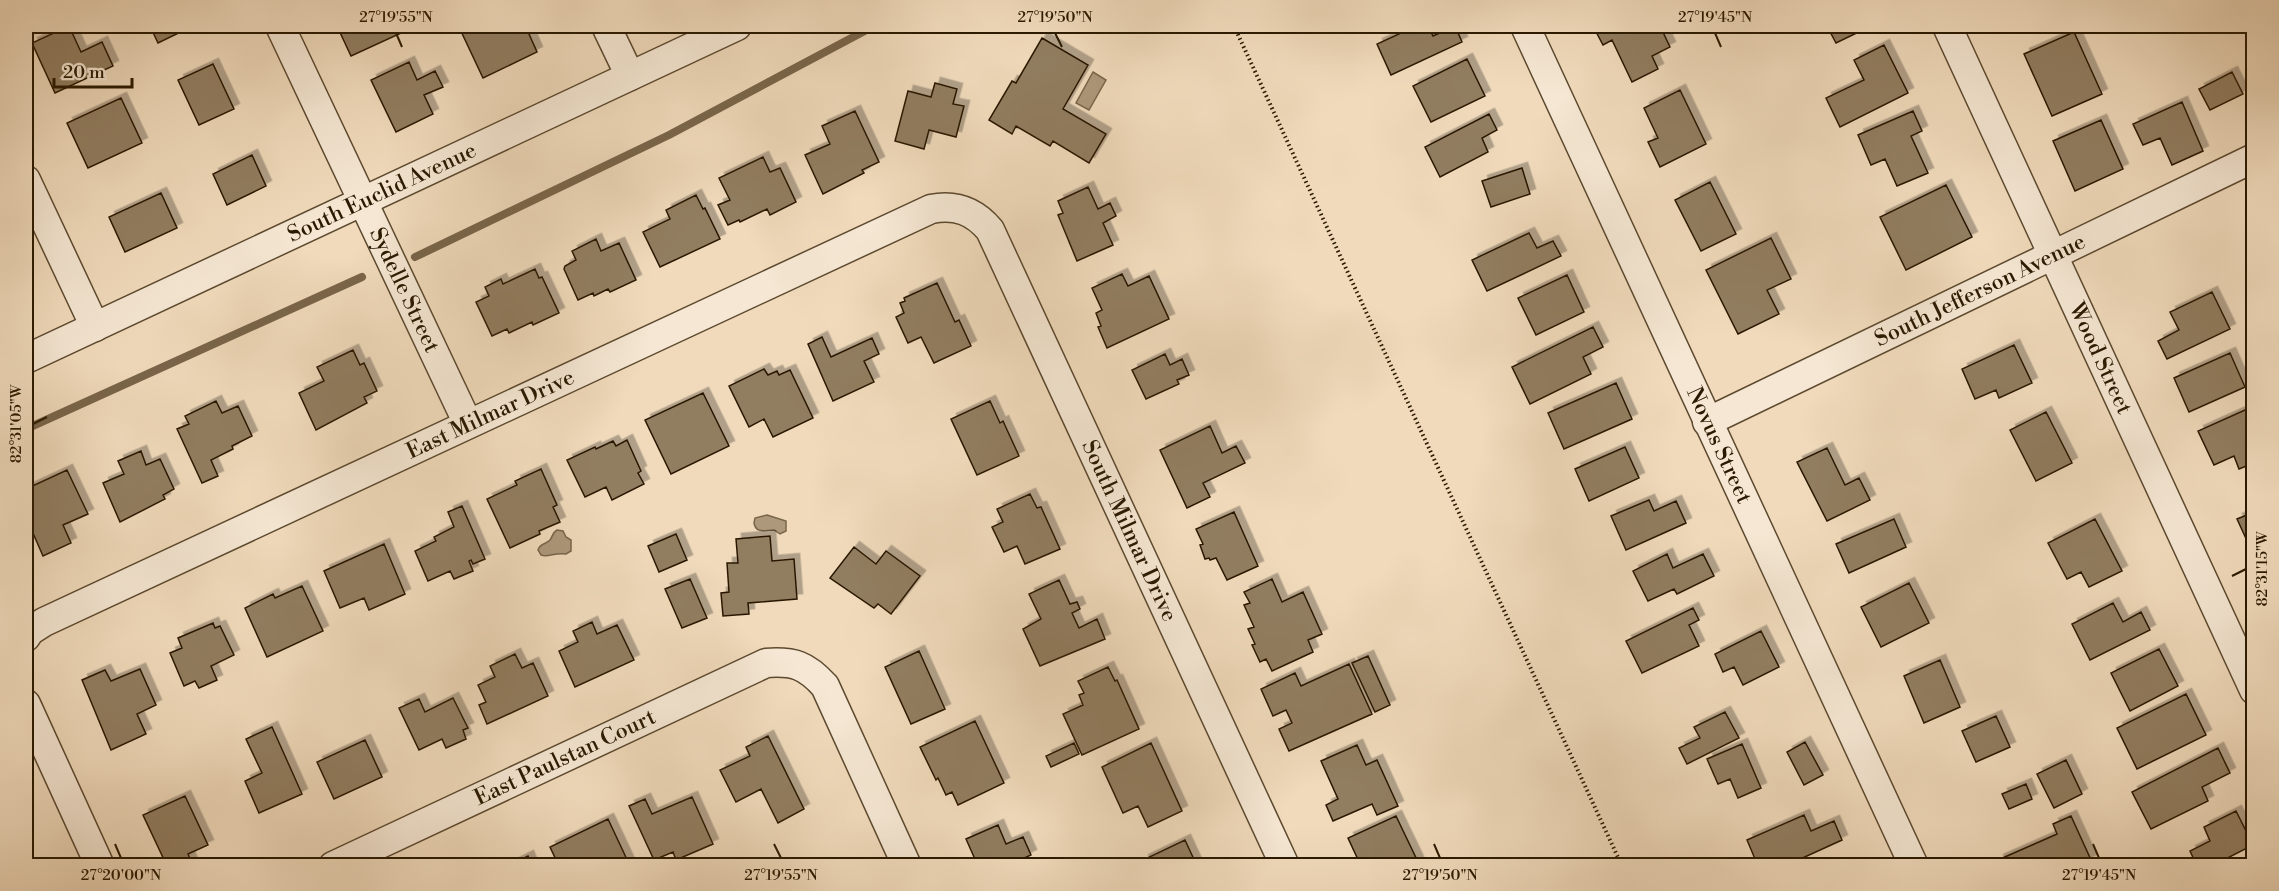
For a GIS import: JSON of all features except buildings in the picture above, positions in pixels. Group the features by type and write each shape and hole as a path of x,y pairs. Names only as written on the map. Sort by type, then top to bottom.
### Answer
{"street":[{"name":"Sydelle Street","path":"280,26 468,424"},
{"path":"606,26 630,76"},
{"name":"South Euclid Avenue","path":"26,359 737,26"},
{"name":"Novus Street","path":"1525,26 1914,866"},
{"name":"Wood Street","path":"1947,26 2253,690"},
{"name":"South Jefferson Avenue","path":"1707,422 2253,158"},
{"path":"26,180 95,327"},
{"name":"East Milmar Drive","path":"26,637 30,631 44,622 930,209 960,208"},
{"name":"South Milmar Drive","path":"960,208 981,219 990,230 1285,866"},
{"name":"East Paulstan Court","path":"333,866 766,663 784,662 813,672 825,686 907,866"},
{"path":"26,704 100,866"}],"path":[{"path":"1234,26 1622,866"}],"shaded area":[{"path":"1093,72 1106,80 1089,110 1076,103"},
{"path":"767,515 786,521 786,531 780,534 774,530 757,529 754,523 755,518"},
{"path":"557,530 563,531 571,540 571,551 566,554 541,555 539,548 550,540"}],"waterway":[{"path":"415,257 669,135 874,26"},
{"path":"26,429 362,277"}]}
